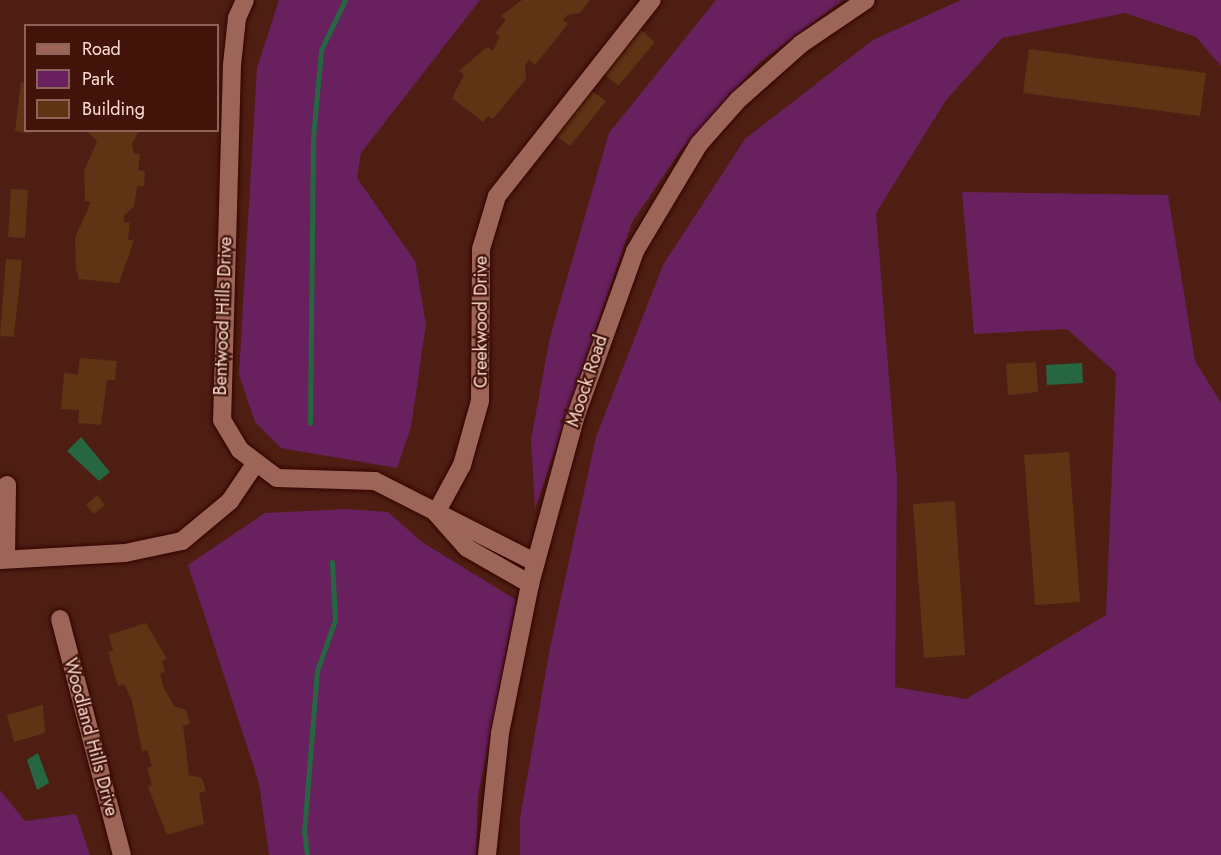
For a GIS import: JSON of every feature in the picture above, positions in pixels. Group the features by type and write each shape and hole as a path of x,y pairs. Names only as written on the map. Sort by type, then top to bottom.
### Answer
{"street":[{"name":"Bentwood Hills Drive","path":"245,0 234,38 219,399 232,440 255,464 296,482 375,481 535,562"},
{"name":"Creekwood Drive","path":"436,513 462,465 480,401 481,249 494,204 652,0"},
{"name":"Moock Road","path":"487,855 502,721 535,562 606,323 656,209 699,144 752,85 866,0"},
{"path":"7,485 3,559 124,553 182,541 230,501 255,464"},
{"name":"Bentwood Hills Drive","path":"436,513 447,531 468,548 530,584"},
{"name":"Woodland Hills Drive","path":"60,619 122,855"}],"green space":[{"path":"279,0 480,0 361,153 357,178 415,261 426,324 411,427 397,468 281,448 255,422 239,374 257,68"},
{"path":"716,0 843,0 760,62 681,150 632,222 535,509 531,439 550,337 609,133"},
{"path":"961,0 1221,0 1221,66 1196,37 1125,13 1002,38 946,100 876,213 897,479 895,687 966,699 1106,615 1116,373 1067,329 974,334 962,192 1168,195 1195,361 1221,403 1221,855 520,855 520,818 550,648 596,437 663,265 745,139 873,40"},
{"path":"346,509 388,512 422,542 516,600 478,796 476,855 269,855 259,783 188,565 265,513"},
{"path":"0,790 25,821 76,814 90,855 0,855"}],"shaded area":[{"path":"1082,363 1083,383 1047,385 1046,365"},
{"path":"81,437 110,472 99,481 67,451"},
{"path":"38,753 49,783 37,790 27,760"}],"building":[{"path":"522,0 590,0 580,13 567,15 563,20 568,24 535,65 529,60 525,66 526,79 493,119 488,116 483,122 452,98 464,75 459,71 487,47 493,51 500,36 495,33 506,20 501,16"},
{"path":"641,30 655,42 618,86 603,73"},
{"path":"1029,49 1206,73 1200,116 1023,93"},
{"path":"21,83 24,83 24,132 33,134 15,131"},
{"path":"592,91 606,101 570,146 556,136"},
{"path":"89,132 138,132 132,144 134,154 140,154 138,170 145,171 144,186 137,186 134,207 124,215 124,222 130,223 128,240 134,240 119,283 79,279 76,269 75,238 91,202 85,201 84,171 97,142"},
{"path":"11,189 28,190 25,238 8,237"},
{"path":"6,259 22,260 14,337 0,336"},
{"path":"80,358 117,361 115,380 107,380 101,425 78,423 79,410 61,409 64,373 78,375"},
{"path":"1036,362 1038,392 1008,395 1006,364"},
{"path":"1069,452 1080,602 1035,605 1024,455"},
{"path":"97,495 105,505 94,514 86,505"},
{"path":"955,501 965,655 924,658 913,504"},
{"path":"146,623 167,659 162,661 165,672 160,673 164,689 174,706 186,710 190,724 183,726 189,775 202,778 206,791 199,793 204,824 167,835 148,787 152,785 147,768 152,766 147,750 142,751 132,701 124,684 118,686 108,652 113,651 109,635"},
{"path":"43,705 45,733 14,742 7,715"}],"waterway":[{"path":"310,423 313,137 321,50 345,0"},
{"path":"307,855 304,832 317,671 335,620 332,562"}]}
